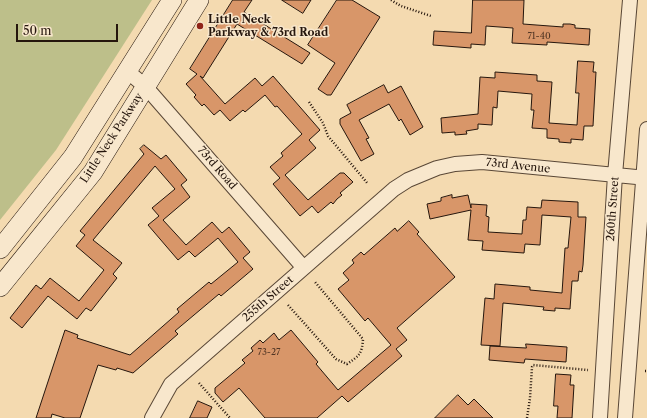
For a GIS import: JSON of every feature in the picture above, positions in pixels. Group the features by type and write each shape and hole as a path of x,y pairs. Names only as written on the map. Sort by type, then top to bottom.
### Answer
{"main road":[{"name":"Little Neck Parkway","path":"0,249 73,157 172,0"},
{"name":"Little Neck Parkway","path":"0,287 93,172 199,0"}],"street":[{"name":"260th Street","path":"600,418 615,175 630,0"},
{"name":"73rd Road","path":"128,71 145,86 303,267"},
{"path":"625,418 645,178 647,129"},
{"name":"73rd Avenue","path":"394,189 408,180 437,168 455,164 482,162 645,178"},
{"name":"255th Street","path":"152,418 171,384 394,189"}],"path":[{"path":"391,0 401,6 431,16"},
{"path":"309,102 323,123 328,136 368,184"},
{"path":"288,305 336,359 347,364 356,358 362,350 363,339 314,282"},
{"path":"527,418 533,365 588,370"},
{"path":"199,383 230,418"}],"green space":[{"path":"0,0 152,0 56,150 0,220"}],"building":[{"path":"233,0 252,0 244,12 310,53 302,64 237,24 203,78 200,76 225,104 255,78 262,86 273,76 320,130 309,140 316,148 285,175 308,200 340,173 344,173 353,182 340,193 342,195 333,204 331,202 318,213 312,206 300,216 273,184 280,178 270,167 283,156 281,153 302,134 277,106 275,107 265,95 245,112 243,110 230,121 220,110 214,115 204,104 202,106 194,97 196,95 186,84 197,74 190,69"},
{"path":"282,0 311,0 303,13"},
{"path":"337,0 352,0 380,17 331,95 327,95 318,89 335,63 308,45"},
{"path":"473,0 524,0 523,24 563,27 563,24 570,24 575,25 575,28 590,29 589,45 547,42 547,45 512,43 513,28 486,26 485,45 471,44 471,48 433,45 434,31 471,33"},
{"path":"578,61 594,62 593,72 596,72 593,126 584,126 583,140 571,139 571,143 559,142 559,139 547,138 547,129 532,128 534,110 531,110 532,94 498,91 497,108 493,107 492,125 478,124 478,129 466,131 467,134 455,135 455,132 442,133 441,118 478,114 480,77 495,78 495,72 537,75 537,81 552,82 549,123 577,125 579,93 576,93"},
{"path":"384,85 388,93 401,86 423,127 410,135 401,119 399,121 389,104 359,120 369,138 366,139 374,154 361,161 340,124 340,119 351,113 347,105"},
{"path":"144,145 161,159 166,155 187,180 181,185 190,197 163,220 186,245 212,222 222,233 229,227 250,252 243,258 253,269 221,296 219,294 175,331 178,334 133,373 117,368 116,370 98,365 80,418 65,418 52,414 51,418 36,418 65,330 78,335 77,338 130,355 179,312 177,309 209,282 211,284 238,262 218,238 195,257 189,251 178,260 148,225 159,216 152,208 175,189 155,166 93,240 122,263 113,274 117,278 91,311 86,308 77,319 48,296 22,328 10,318 36,285 41,289 50,278 79,301 104,270 76,246 85,235 80,231 144,154 140,149"},
{"path":"452,195 452,198 468,195 471,208 471,204 487,205 486,216 489,217 488,232 522,234 523,220 526,220 527,207 541,208 542,200 578,202 578,217 586,217 583,265 582,272 579,271 578,281 572,281 570,309 555,308 555,311 543,310 544,307 503,303 500,346 481,345 485,298 494,299 495,284 530,287 530,290 562,293 565,248 568,248 571,217 542,215 540,245 525,244 524,253 482,250 483,241 468,240 471,210 430,219 427,204 441,201 441,198"},
{"path":"409,221 419,232 417,234 455,277 397,328 407,340 396,349 402,356 348,402 342,396 317,418 265,418 239,388 223,402 215,393 215,388 245,363 242,360 253,351 251,348 260,340 263,343 274,333 279,340 291,330 318,362 316,364 338,390 391,345 368,318 365,321 338,289 349,280 343,273 354,263 352,260 361,252 364,255 395,228 397,231"},
{"path":"526,344 567,347 566,362 525,359 524,363 489,360 490,346 526,348"},
{"path":"556,374 571,375 570,385 574,385 572,418 557,418 558,406 554,406"},
{"path":"458,395 468,405 474,399 493,418 435,418"},
{"path":"198,401 212,407 207,418 190,418"}],"place":[{"name":"Little Neck Parkway & 73rd Road","path":"200,26"}]}
